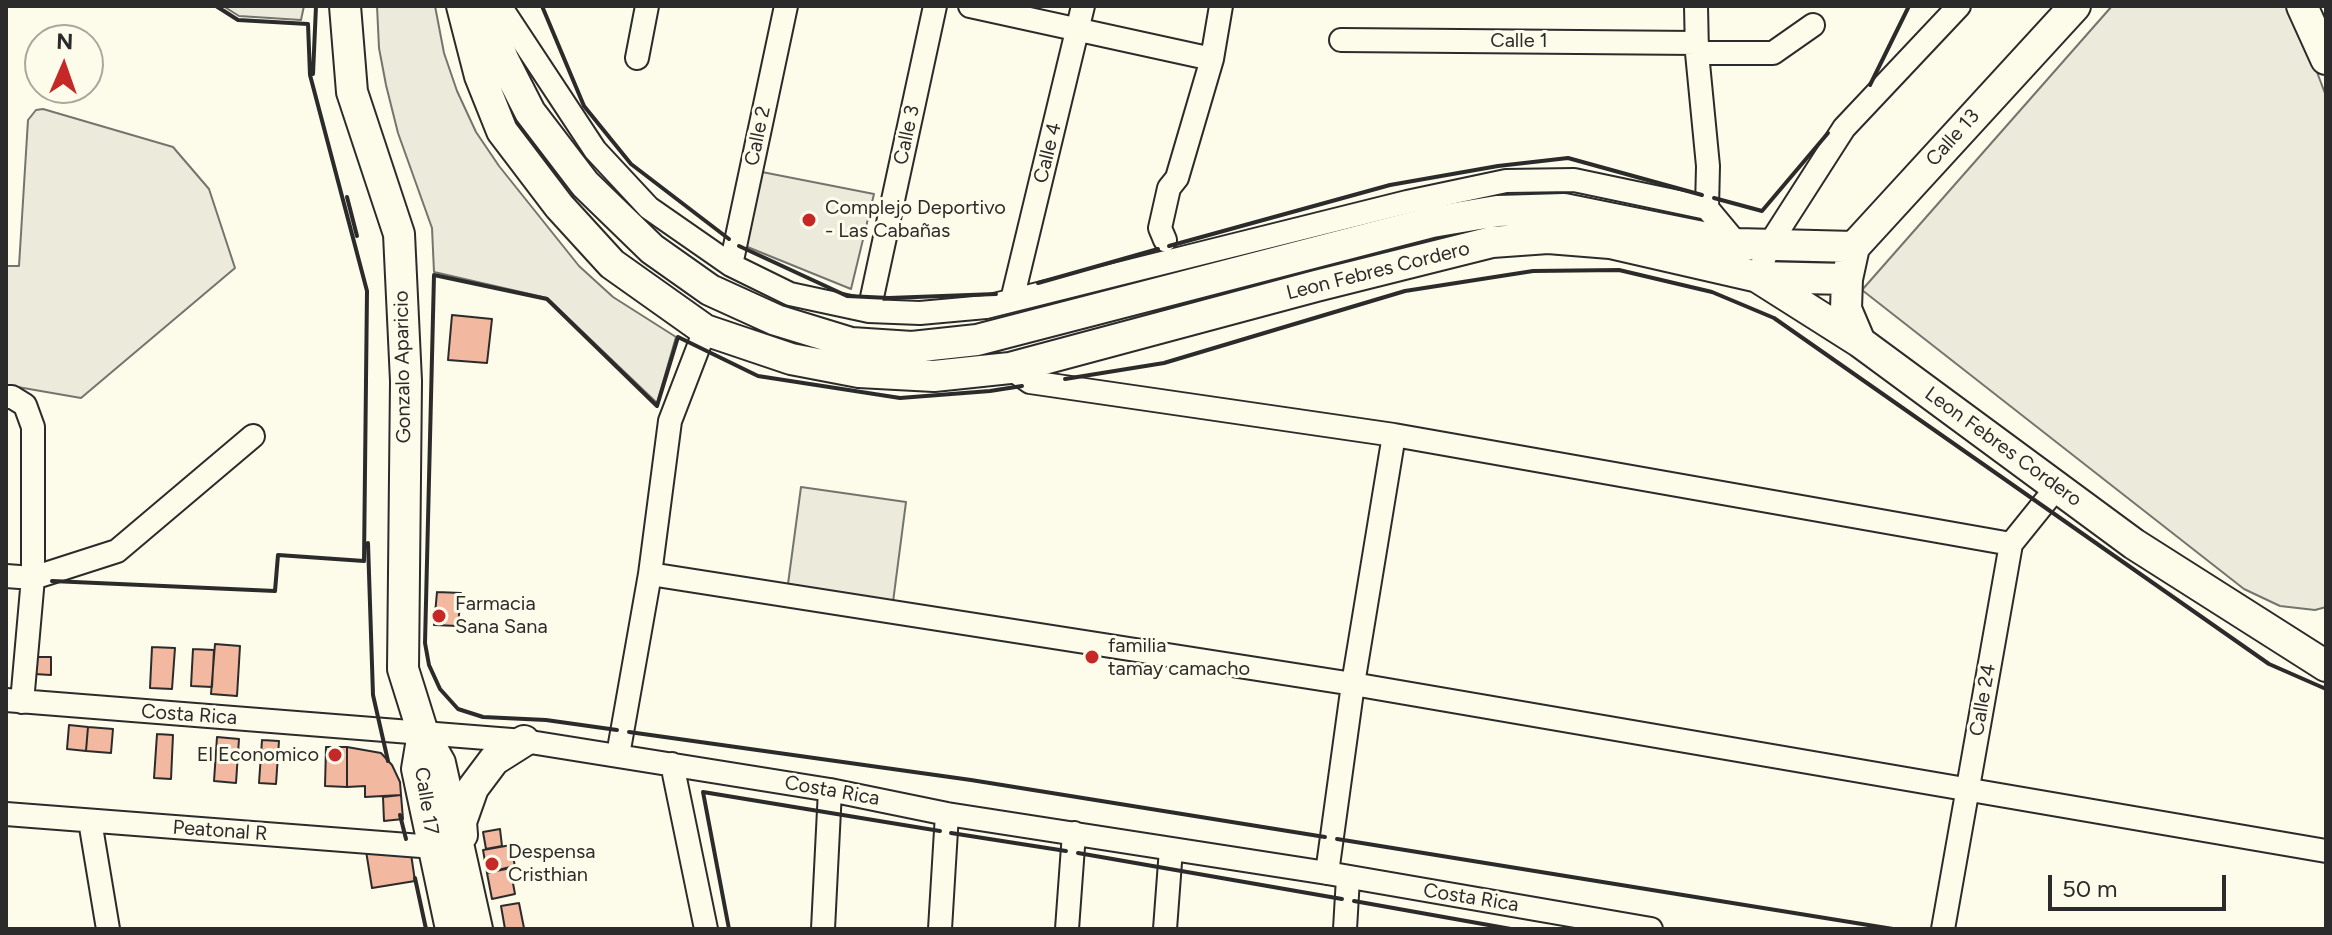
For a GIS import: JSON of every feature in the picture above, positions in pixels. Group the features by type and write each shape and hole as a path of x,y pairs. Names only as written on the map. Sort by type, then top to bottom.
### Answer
{"street":[{"name":"Gonzalo Aparicio","path":"345,6 352,92 399,234 406,381 403,669 423,733"},
{"name":"Leon Febres Cordero","path":"462,6 496,77 530,112 585,184 652,249 710,290 776,320 851,343 912,347 977,340 1432,222 1497,211 1564,209 1737,244 1854,247"},
{"name":"Leon Febres Cordero","path":"482,6 496,77 502,131 559,206 612,264 705,330 791,359 859,372 934,376 1010,368 1492,242 1548,238 1610,243 1758,277 1847,279"},
{"path":"500,6 595,150 649,208 731,265 790,294 869,311 920,313 986,307 1407,202 1506,181 1574,180 1707,208 1737,244"},
{"path":"637,58 647,6"},
{"name":"Calle 2","path":"731,265 786,6"},
{"name":"Calle 3","path":"869,311 935,6"},
{"path":"970,6 1081,17 1212,59"},
{"path":"1162,327 1154,294 1165,240 1160,228 1169,188 1177,178 1212,59 1221,6"},
{"path":"1696,6 1708,166 1707,208"},
{"path":"1758,277 1769,245 1844,128 1959,6"},
{"name":"Calle 13","path":"1854,247 2075,6"},
{"path":"2302,6 2326,59"},
{"name":"Calle 4","path":"1012,300 1081,17"},
{"name":"Calle 1","path":"1341,40 1697,48 1773,53 1813,25"},
{"path":"1854,247 1847,279 1846,309 1860,342"},
{"name":"Leon Febres Cordero","path":"1758,277 1860,342 2134,544 2326,666"},
{"path":"618,755 650,574 670,421 705,330"},
{"path":"1010,368 1030,382 1394,435 2011,544"},
{"path":"6,397 25,405 33,427 33,578 10,705"},
{"path":"1345,929 1337,876 1353,684 1394,435"},
{"path":"6,576 33,578 117,551 253,436"},
{"name":"Calle 24","path":"1943,929 2011,544 2057,487"},
{"path":"650,574 1353,684 2326,851"},
{"name":"Costa Rica","path":"10,705 524,741 830,790 947,814 1651,929"},
{"name":"Calle 17","path":"423,733 417,769 477,929"},
{"path":"448,852 473,788 494,760 524,741"},
{"path":"672,764 706,929"},
{"path":"823,929 830,790"},
{"name":"Peatonal R","path":"6,814 448,852"},
{"path":"940,929 947,814"},
{"path":"90,821 108,929"},
{"path":"1067,929 1074,833"},
{"path":"1165,929 1171,849"},
{"name":"Calle 17","path":"448,852 451,929"},
{"path":"1515,929 1517,906"}],"shaded area":[{"path":"223,6 304,6 301,20 239,16"},
{"path":"377,6 435,6 444,53 457,91 476,132 499,166 579,266 613,297 676,337 657,403 547,298 434,272 432,228 398,133 386,85 379,48"},
{"path":"2112,6 2292,6 2326,96 2326,607 2315,610 2280,606 2244,589 1862,290"},
{"path":"43,109 173,147 209,189 235,268 81,398 6,385 6,266 19,266 28,120 36,110"},
{"name":"Complejo Deportivo - Las Cabañas","path":"762,172 874,194 851,289 745,246"},
{"path":"801,487 906,502 893,602 788,584"}],"building":[{"path":"452,315 492,319 487,363 448,360"},
{"path":"437,592 461,593 458,626 434,625"},
{"path":"215,644 240,646 237,696 211,694"},
{"path":"152,647 175,648 172,689 150,688"},
{"path":"193,649 214,650 212,687 191,686"},
{"path":"34,657 51,657 51,675 34,674"},
{"path":"69,725 88,727 86,751 67,749"},
{"path":"88,727 113,729 111,753 86,751"},
{"path":"157,734 173,735 171,779 154,778"},
{"path":"217,737 239,739 236,783 214,781"},
{"path":"262,740 279,741 276,784 259,783"},
{"path":"326,747 347,747 347,787 325,786"},
{"path":"347,747 381,753 392,765 400,782 401,795 365,797 365,786 347,787"},
{"path":"401,795 403,819 384,821 383,797"},
{"path":"500,829 502,846 486,849 483,832"},
{"path":"511,845 515,867 487,873 483,850"},
{"path":"366,851 411,854 415,881 372,888"},
{"path":"510,867 515,894 492,899 487,873"},
{"path":"519,903 524,928 505,929 501,906"}],"wall":[{"path":"52,581 275,591 278,555 364,561 367,291 310,75 308,24 238,20 216,6"},
{"path":"313,74 316,6"},
{"path":"542,6 584,106 631,164 729,239"},
{"path":"1870,85 1909,6"},
{"path":"1714,198 1762,211 1828,133"},
{"path":"1169,246 1390,185 1498,166 1568,158 1702,195"},
{"path":"347,197 357,236"},
{"path":"739,246 847,296 889,298 996,294"},
{"path":"1038,283 1158,249"},
{"path":"1065,379 1164,363 1405,291 1533,271 1619,270 1712,292 1774,318 2269,664 2326,689"},
{"path":"617,730 546,720 483,717 458,709 440,689 429,665 425,643 434,275 547,299 657,406 678,337 758,376 900,398 1022,386"},
{"path":"368,543 373,695 388,761"},
{"path":"629,732 971,780 1325,837"},
{"path":"729,929 703,792 940,831"},
{"path":"400,815 406,839"},
{"path":"951,833 1066,851"},
{"path":"1337,839 1893,929"},
{"path":"1078,853 1342,899"},
{"path":"415,878 426,929"},
{"path":"1354,901 1511,929"}],"place":[{"name":"Complejo Deportivo - Las Cabañas","path":"809,220"},
{"name":"Farmacia Sana Sana","path":"439,616"},
{"name":"familia tamay camacho","path":"1092,657"},
{"name":"El Economico","path":"335,755"},
{"name":"Despensa Cristhian","path":"492,864"}]}
